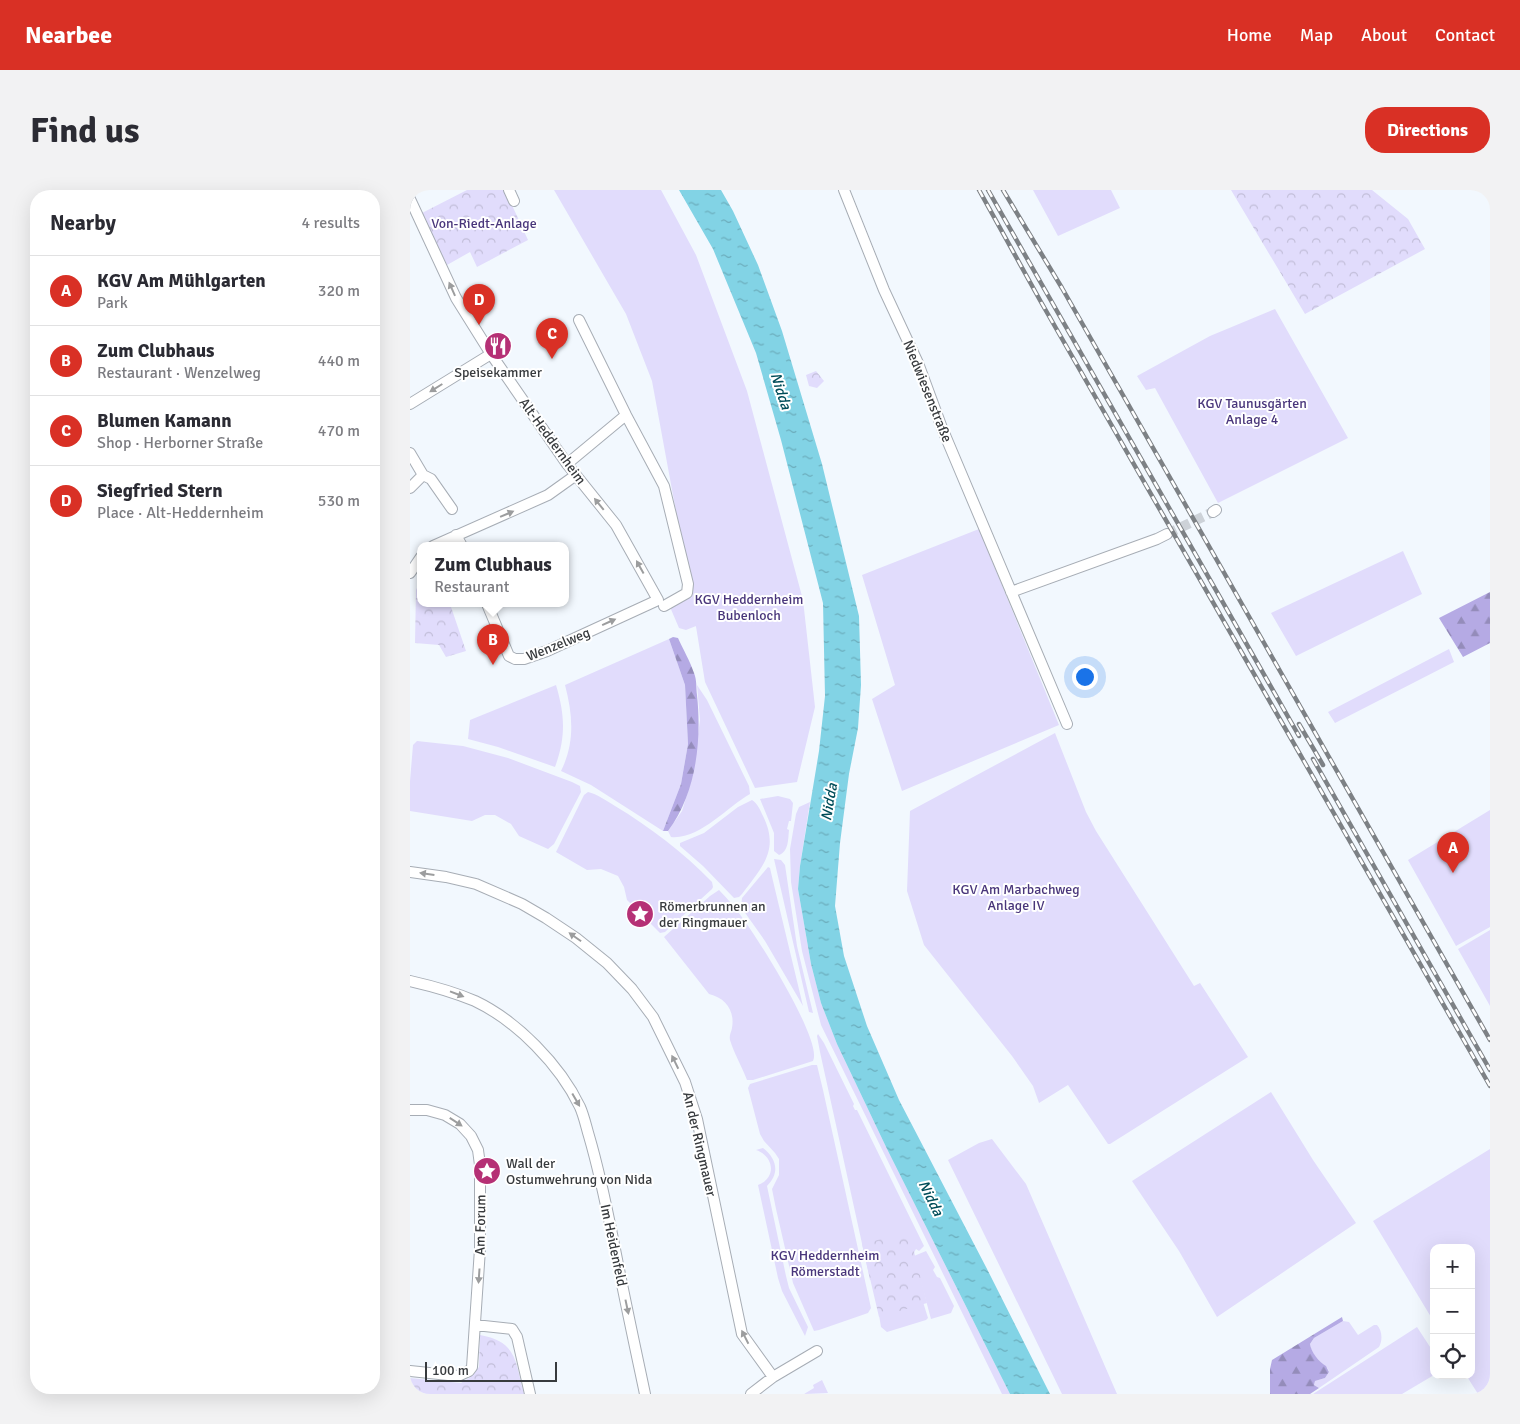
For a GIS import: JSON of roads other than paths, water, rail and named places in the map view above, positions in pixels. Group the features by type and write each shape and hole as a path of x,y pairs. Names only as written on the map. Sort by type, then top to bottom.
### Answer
{"street":[{"path":"509,190 514,200"},
{"name":"Niedwiesenstraße","path":"844,190 884,290 918,363 942,428 1067,724"},
{"name":"Alt-Heddernheim","path":"410,199 456,298 491,354 567,464 616,525 661,603"},
{"path":"579,320 626,416 664,486 688,584 687,593 661,603"},
{"path":"410,404 491,354"},
{"path":"567,464 626,416"},
{"path":"410,453 424,475 431,479 452,509"},
{"path":"410,488 424,475"},
{"path":"441,542 548,495 576,476"},
{"path":"1011,592 1167,534"},
{"path":"456,535 460,542"},
{"path":"410,573 417,562"},
{"name":"Wenzelweg","path":"488,607 509,656 515,659 524,659 661,603"},
{"name":"An der Ringmauer","path":"410,872 446,877 476,884 522,904 546,918 576,938 607,963 632,989 653,1017 685,1082 697,1119 742,1334 772,1377"},
{"name":"Im Heidenfeld","path":"410,982 437,987 475,1001 494,1012 531,1042 564,1079 580,1108 595,1157 646,1394"},
{"name":"Am Forum","path":"410,1110 427,1110 445,1115 460,1124 471,1136 478,1150 480,1164 480,1249 473,1362 469,1371 458,1376 410,1372"},
{"path":"475,1325 512,1329 517,1337 530,1394"},
{"path":"751,1394 772,1377 817,1352"}],"water":[{"name":"Nidda","path":"679,190 721,190 758,265 782,331 822,464 859,616 861,685 858,728 849,774 840,843 835,906 844,956 867,1026 899,1100 1050,1394 1010,1394 887,1149 837,1044 821,1003 811,964 798,889 819,751 825,696 823,603 781,440 756,353 713,249"}],"tunnel":[{"path":"1167,534 1213,512"}],"railway":[{"path":"979,190 1041,302 1490,1086"},
{"path":"988,190 1299,736"},
{"path":"1003,190 1062,288 1490,1040"},
{"path":"1299,724 1323,765"},
{"path":"1313,759 1490,1070"}],"place":[{"name":"Siegfried Stern","path":"479,325"},
{"name":"Speisekammer","path":"498,346"},
{"name":"Blumen Kamann","path":"552,359"},
{"name":"Zum Clubhaus","path":"493,665"},
{"name":"KGV Am Mühlgarten","path":"1453,873"},
{"name":"Römerbrunnen an der Ringmauer","path":"640,914"},
{"name":"Wall der Ostumwehrung von Nida","path":"487,1171"}],"park label":[{"name":"Von-Riedt-Anlage","path":"484,223"},
{"name":"KGV Taunusgärten Anlage 4","path":"1252,412"},
{"name":"KGV Heddernheim Bubenloch","path":"749,608"},
{"name":"KGV Am Marbachweg Anlage IV","path":"1016,898"},
{"name":"KGV Heddernheim Römerstadt","path":"825,1264"}]}
